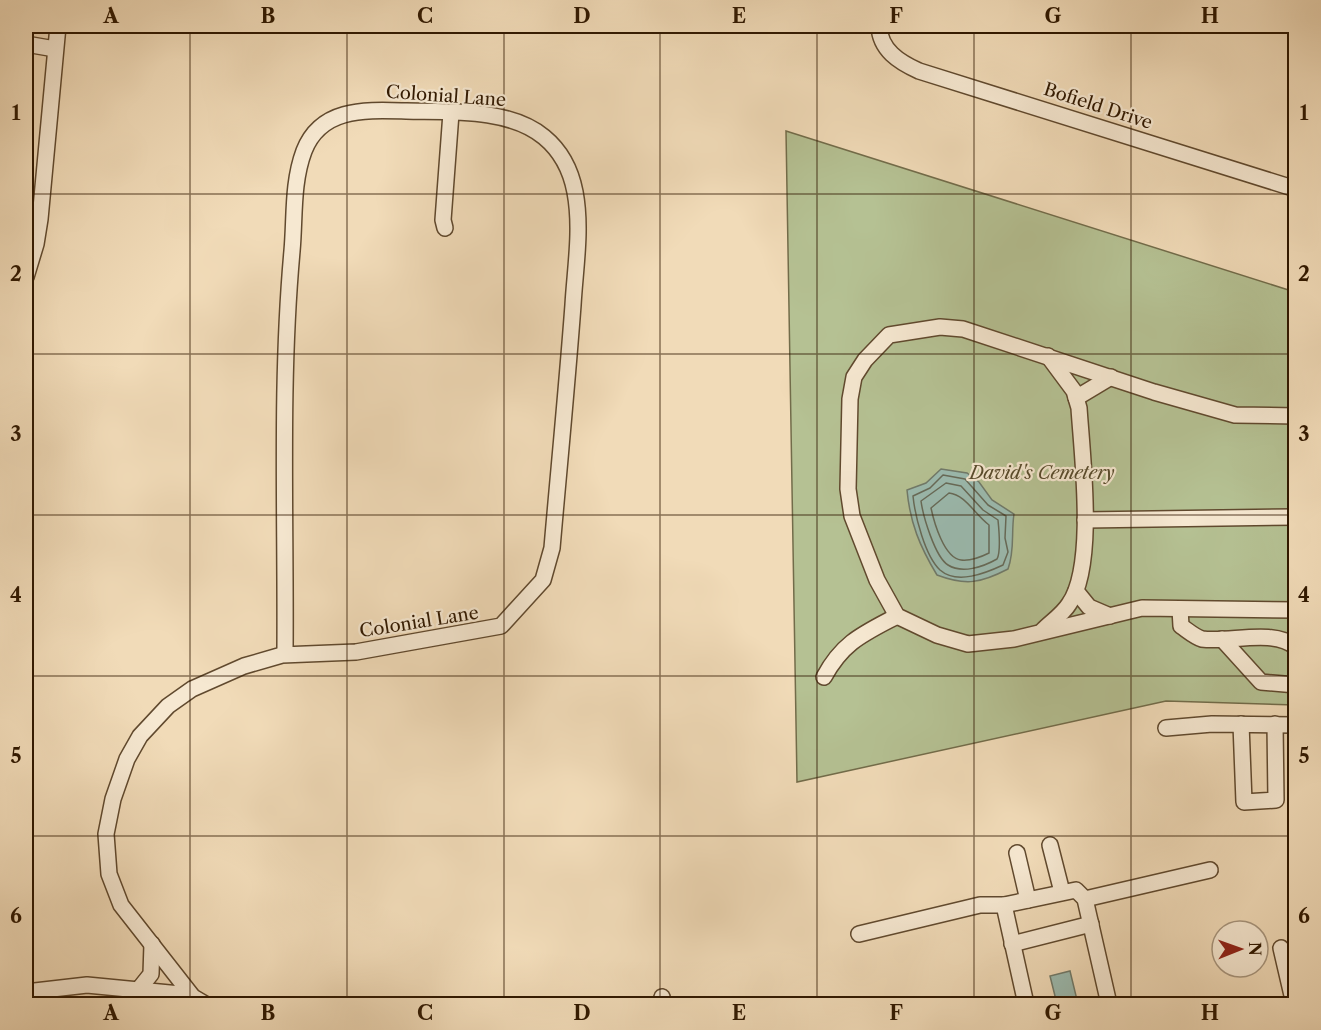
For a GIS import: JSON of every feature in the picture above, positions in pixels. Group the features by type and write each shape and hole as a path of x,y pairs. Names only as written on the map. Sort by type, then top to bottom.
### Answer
{"street":[{"path":"26,277 36,244 40,219 58,26"},
{"name":"Bofield Drive","path":"879,26 882,40 892,55 903,64 919,71 1296,189"},
{"path":"26,44 55,49"},
{"name":"Colonial Lane","path":"199,1001 118,898 107,861 108,820 127,759 152,720 184,695 215,677 282,655 356,652 451,633 491,630 501,626 525,603 547,572 552,548 576,256 575,193 563,158 541,134 508,119 451,113 360,110 348,112 322,126 311,138 298,169 283,367 286,573 285,650 282,655"},
{"path":"445,228 443,220 451,113"},
{"path":"1296,416 1235,415 1112,378 963,329 940,327 889,335 865,360 854,377 850,399 848,466 852,516 877,580 897,616 937,635 968,644 1014,639 1142,608 1296,610"},
{"path":"1041,632 1069,605 1076,591 1085,520 1079,408 1076,398 1048,356"},
{"path":"1076,398 1112,378"},
{"path":"1085,520 1296,517"},
{"path":"1076,591 1089,606 1110,615"},
{"path":"1180,609 1182,626 1199,639 1288,641 1296,647"},
{"path":"824,677 837,654 866,633 897,616"},
{"path":"1222,639 1261,682 1293,680"},
{"path":"1242,724 1244,802 1276,800 1275,724"},
{"path":"1166,728 1242,724 1296,725"},
{"path":"1050,845 1062,892"},
{"path":"1017,853 1028,900"},
{"path":"1085,899 1210,870"},
{"path":"859,934 980,905 1004,905 1076,890 1085,899 1109,1005"},
{"path":"1004,905 1026,1005"},
{"path":"1012,944 1091,924"},
{"path":"139,989 151,974 152,944"},
{"path":"1281,948 1294,1005"},
{"path":"26,992 87,985 139,989 199,1001"}],"green space":[{"name":"David's Cemetery","path":"786,131 1295,292 1295,705 1166,701 797,782"}],"water":[{"path":"941,469 967,473 979,482 992,500 1014,514 1008,569 981,580 965,582 937,575 917,534 907,490 926,483"},
{"path":"1070,971 1078,1004 1057,1004 1050,976"}]}
